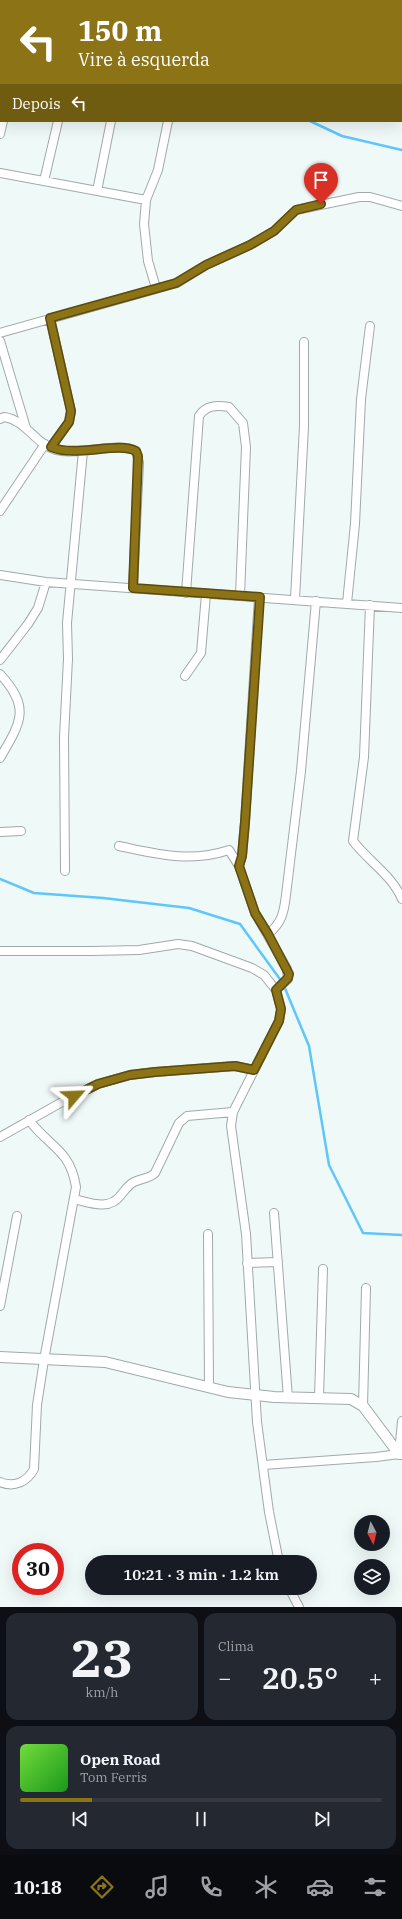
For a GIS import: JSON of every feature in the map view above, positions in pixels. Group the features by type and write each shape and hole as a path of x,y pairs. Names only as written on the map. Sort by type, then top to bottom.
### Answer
{"street":[{"path":"0,134 3,122"},
{"path":"44,181 58,122"},
{"path":"97,191 111,122"},
{"path":"156,288 148,261 144,224 146,200 158,170 168,122"},
{"path":"0,173 146,200"},
{"path":"0,333 176,283 206,265 250,245 274,231 296,210 359,197 370,197 402,206"},
{"path":"0,511 48,446 69,422 71,411 50,318"},
{"path":"347,603 355,524 361,399 370,326"},
{"path":"0,340 26,429"},
{"path":"295,599 304,426 304,342"},
{"path":"186,593 199,416 202,410 222,406 229,407 243,423 246,447 240,595"},
{"path":"0,419 4,417 12,418 18,421 48,446 61,450 83,451 125,447 136,451 138,456 133,588"},
{"path":"65,870 64,737 68,659 67,623 72,584 83,451"},
{"path":"0,575 46,582 402,608"},
{"path":"0,660 28,624 38,608 46,582"},
{"path":"185,676 201,653 206,594"},
{"path":"239,866 242,856 245,822 260,597"},
{"path":"268,934 280,923 284,908 301,771 316,601"},
{"path":"370,605 364,757 353,841 359,849 386,875 399,892 402,899"},
{"path":"0,674 16,695 21,710 12,738 0,758"},
{"path":"0,832 21,830"},
{"path":"119,846 174,857 192,858 206,857 230,850 239,866 255,913 289,974 288,978 276,990"},
{"path":"0,951 10,950 46,952 139,950 178,944 192,946 252,968 264,976 276,990 281,1009 279,1021 233,1112 231,1126 246,1234 255,1395 269,1512 278,1555"},
{"path":"0,1137 98,1084 130,1075 235,1066 254,1070"},
{"path":"74,1199 104,1206 112,1204 121,1196 126,1188 135,1181 151,1177 155,1173 179,1123 183,1119 187,1116 233,1112"},
{"path":"0,1482 5,1484 15,1484 23,1482 30,1477 34,1469 37,1405 76,1187 73,1172 67,1160 29,1120"},
{"path":"274,1213 288,1398"},
{"path":"0,1306 17,1216"},
{"path":"208,1234 209,1387"},
{"path":"247,1263 278,1262"},
{"path":"319,1397 323,1269"},
{"path":"362,1406 366,1288"},
{"path":"0,1357 105,1362 209,1387 255,1395 288,1398 319,1397 351,1399 362,1406 401,1454"},
{"path":"401,1454 402,1421"},
{"path":"263,1465 401,1454"},
{"path":"293,1595 299,1607"}],"waterway":[{"path":"312,122 342,136 402,150"},
{"path":"0,879 34,893 103,898 189,908 240,924 282,982"},
{"path":"284,986 309,1046 329,1165 363,1233 402,1235"}],"route":[{"path":"74,1096 98,1084 130,1075 235,1066 254,1070 279,1021 281,1009 276,990 288,978 289,974 288,969 255,913 239,866 242,856 245,822 260,597 186,593 133,588 139,463 138,456 136,451 132,448 125,447 83,451 56,450 51,447 69,422 71,411 50,318 176,283 206,265 250,245 274,231 296,210 321,204"}]}
